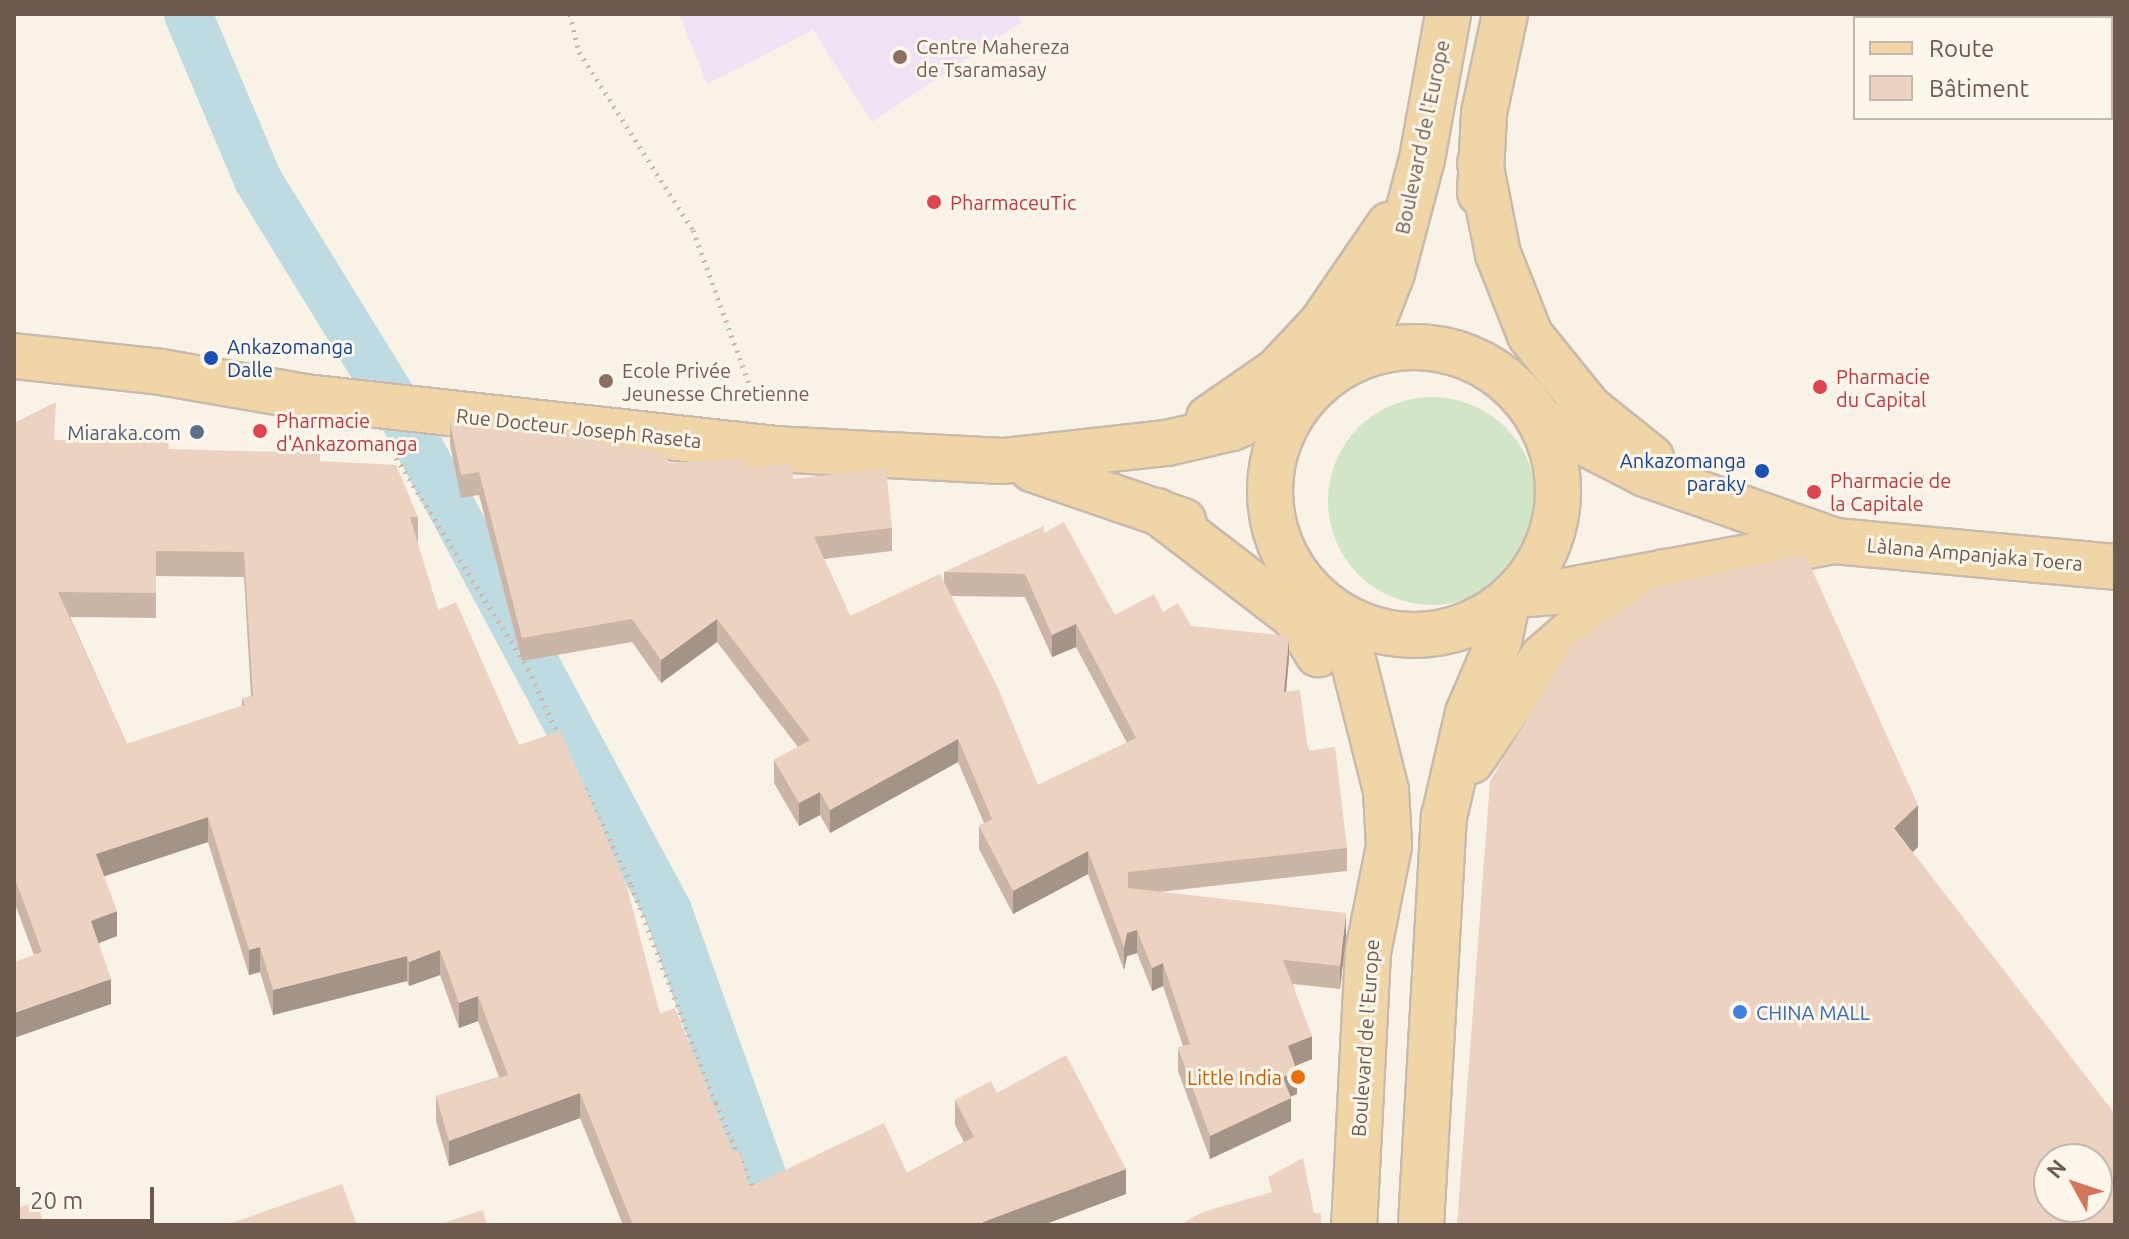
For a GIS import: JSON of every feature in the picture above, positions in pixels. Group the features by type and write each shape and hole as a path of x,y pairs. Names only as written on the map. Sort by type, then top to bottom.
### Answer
{"main road":[{"name":"Boulevard de l'Europe","path":"1315,386 1369,332 1392,273 1422,159 1448,14"},
{"path":"1003,461 1157,511 1299,580 1337,615 1379,633 1425,637 1468,626 1512,599 1539,566 1554,531 1560,494 1556,456 1494,307 1479,213 1480,163 1505,14"},
{"path":"1167,443 1277,371 1322,323 1385,232 1422,159"},
{"path":"1480,163 1498,254 1530,335 1589,408 1695,494"},
{"path":"1003,461 1167,443 1232,428 1315,386 1357,359 1395,347 1435,347 1474,358 1507,379 1538,415 1598,453 1695,494 1835,541"},
{"name":"Rue Docteur Joseph Raseta","path":"14,356 161,372 305,397 773,449 1003,461"},
{"path":"1299,580 1279,544 1270,505 1272,465 1285,427 1315,386"},
{"path":"1157,511 1295,617 1380,753"},
{"path":"1512,599 1835,541"},
{"name":"Làlana Ampanjaka Toera","path":"1835,541 2115,567"},
{"path":"1444,817 1478,747 1543,657 1581,624 1665,572"},
{"name":"Boulevard de l'Europe","path":"1299,580 1350,648 1380,753 1389,846 1368,952 1354,1225"},
{"path":"1421,1225 1444,817 1468,713 1499,641 1512,599"}],"path":[{"path":"570,14 579,52 693,230 773,449"},
{"path":"382,406 528,669 562,741"},
{"path":"583,785 631,885 715,1103 758,1198"}],"shaded area":[{"name":"Centre Mahereza de Tsaramasay","path":"679,14 1017,14 1022,22 872,122 813,30 707,84"}],"green space":[{"path":"1432,397 1472,405 1506,427 1528,461 1536,501 1528,541 1506,575 1472,597 1432,605 1392,597 1358,575 1336,541 1328,501 1336,461 1358,427 1392,405"}],"building":[{"path":"56,402 54,440 168,442 169,449 320,453 320,461 396,465 418,517 410,517 438,610 456,602 519,745 560,731 626,883 660,1014 675,1008 733,1152 739,1151 749,1187 884,1123 907,1173 974,1137 955,1100 991,1081 997,1093 1066,1055 1126,1169 983,1222 984,1225 633,1225 580,1093 449,1141 436,1096 508,1075 478,996 459,1003 440,950 409,962 407,956 273,990 260,947 249,950 208,817 96,854 117,911 91,921 111,979 14,1013 14,962 42,952 14,879 14,423","holes":["156,551 244,552 253,696 242,699 245,705 127,744 58,592 156,593"]},
{"path":"450,422 595,435 594,442 669,453 667,463 744,458 744,468 792,463 793,479 886,468 892,528 814,537 850,616 940,574 998,688 1038,785 1136,738 1076,624 1052,635 1025,574 944,572 1044,526 1044,533 1064,522 1115,615 1154,594 1163,612 1178,603 1191,626 1289,636 1284,692 1300,690 1308,751 1335,747 1347,848 1128,872 1128,888 1346,913 1340,966 1283,960 1312,1036 1288,1046 1297,1071 1283,1077 1291,1098 1210,1136 1178,1048 1190,1044 1163,963 1152,968 1137,930 1127,933 1124,947 1088,851 1013,891 979,826 992,819 958,739 830,810 820,792 799,803 774,760 810,740 717,619 661,660 632,619 522,638 479,472 461,475"},
{"name":"CHINA MALL","path":"1805,554 1918,805 1894,828 2115,1114 2115,1225 1457,1225 1490,781 1571,645 1656,587"},
{"path":"1303,1158 1314,1213 1321,1213 1321,1225 1179,1225 1203,1212 1272,1192 1268,1177"},
{"path":"342,1184 357,1225 226,1225"},
{"path":"37,1202 44,1225 14,1225 14,1209"},
{"path":"483,1210 487,1225 437,1225"}],"waterway":[{"path":"188,14 258,180 399,409 668,911 780,1225"}],"place":[{"name":"Centre Mahereza de Tsaramasay","path":"900,57"},
{"name":"PharmaceuTic","path":"934,202"},
{"name":"Ankazomanga Dalle","path":"211,358"},
{"name":"Ecole Privée Jeunesse Chretienne","path":"606,381"},
{"name":"Pharmacie du Capital","path":"1820,387"},
{"name":"Pharmacie d'Ankazomanga","path":"260,431"},
{"name":"Miaraka.com","path":"197,432"},
{"name":"Ankazomanga paraky","path":"1762,471"},
{"name":"Pharmacie de la Capitale","path":"1814,492"},
{"name":"CHINA MALL","path":"1740,1012"},
{"name":"Little India","path":"1298,1077"}]}
